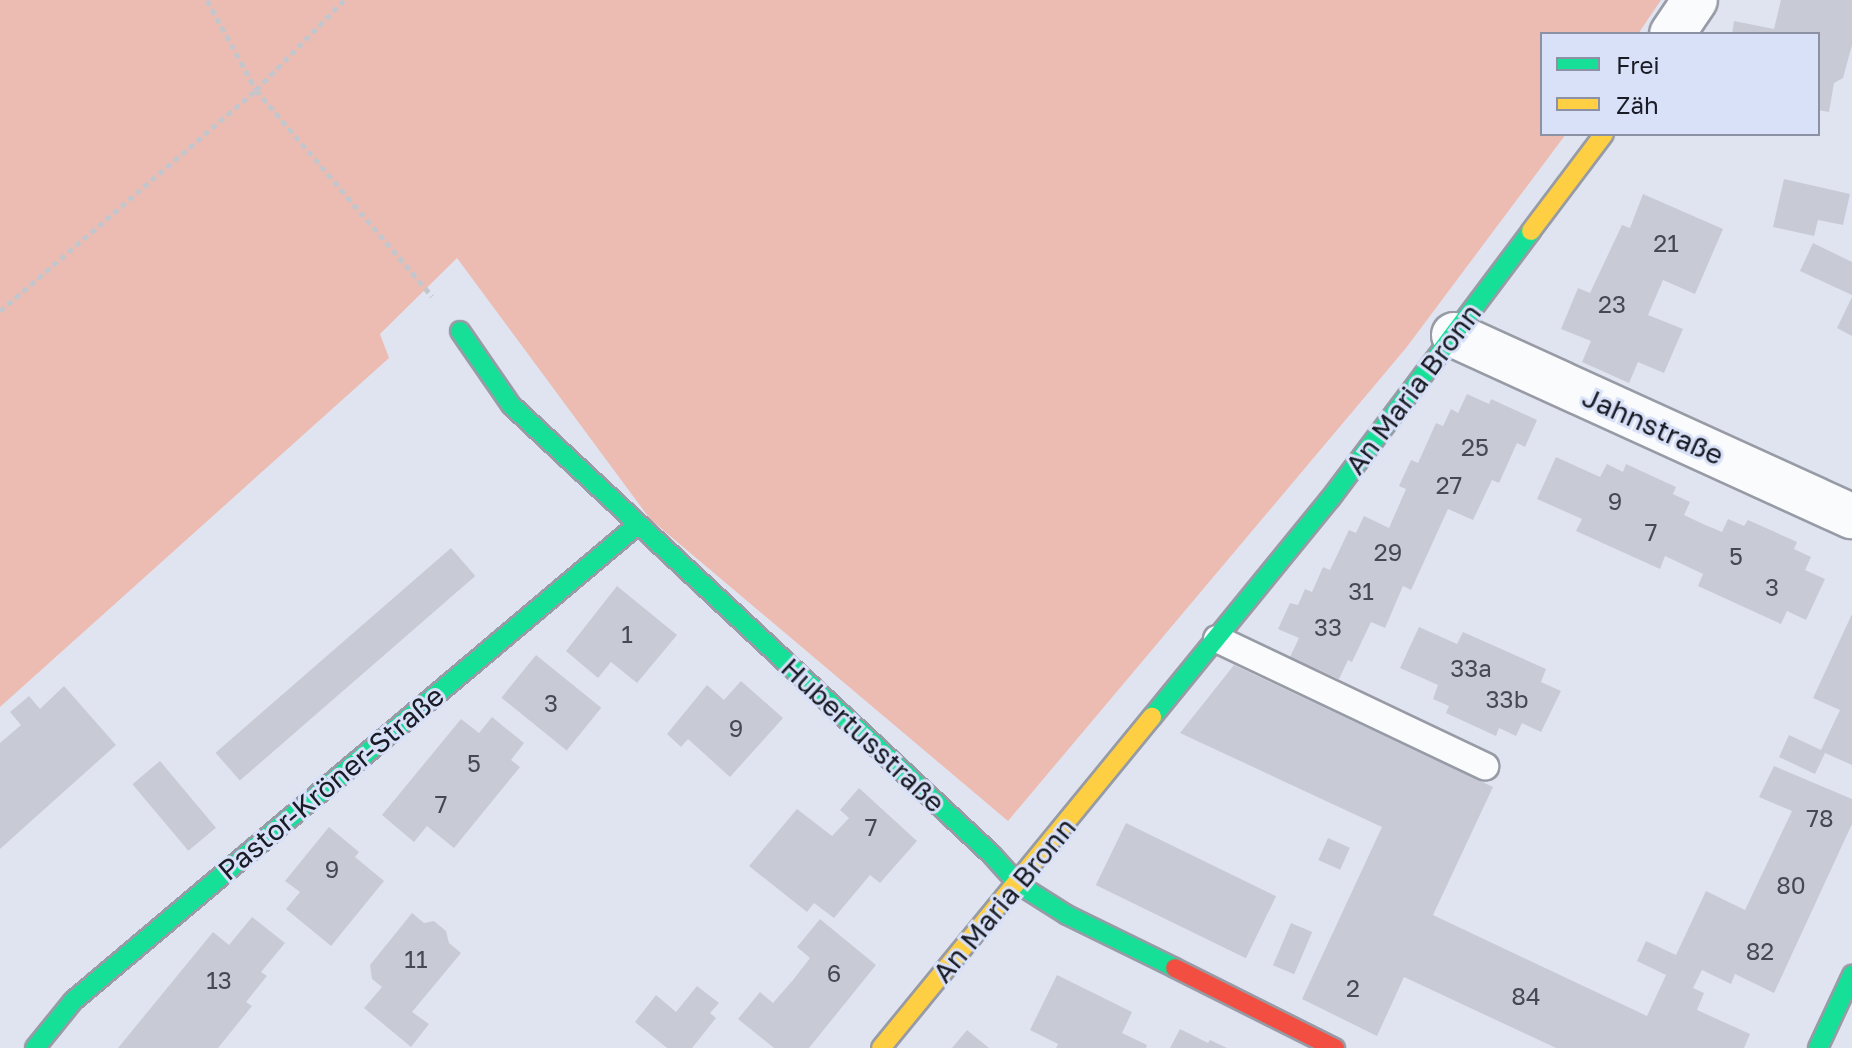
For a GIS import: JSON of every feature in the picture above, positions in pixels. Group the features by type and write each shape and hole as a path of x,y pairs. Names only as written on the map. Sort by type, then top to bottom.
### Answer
{"street":[{"path":"1673,32 1695,0"},
{"name":"An Maria Bronn","path":"881,1048 1330,499 1603,136"},
{"name":"Hubertusstraße","path":"460,331 511,405 636,526 992,855 1018,884 1067,915 1335,1048"},
{"name":"Jahnstraße","path":"1454,335 1852,516"},
{"name":"Pastor-Kröner-Straße","path":"35,1048 73,1001 636,526"},
{"path":"1818,1048 1852,975"}],"lane":[{"path":"1217,639 1485,766"}],"path":[{"path":"207,0 256,90 377,227 460,331"},
{"path":"0,311 256,90 344,0"}],"shaded area":[{"path":"0,0 1661,0 1639,32 1540,32 1540,136 1565,136 1406,348 1008,821 650,519 457,258 380,334 389,358 0,707"}],"building":[{"path":"1781,0 1852,0 1852,45 1843,78 1834,83 1829,112 1820,110 1820,32 1732,32 1734,21 1774,29"},
{"path":"1784,179 1850,194 1843,225 1818,220 1814,236 1773,227"},
{"path":"1643,194 1723,229 1695,294 1663,280 1648,315 1683,329 1664,373 1638,362 1629,383 1582,362 1591,341 1561,329 1578,288 1590,293 1622,225 1630,228"},
{"path":"1813,243 1852,262 1852,295 1800,271"},
{"path":"1852,297 1852,336 1837,328"},
{"path":"1467,394 1489,404 1491,399 1537,420 1525,447 1517,443 1499,483 1492,480 1473,520 1448,509 1411,590 1403,586 1385,628 1371,622 1352,662 1348,660 1339,679 1290,657 1299,638 1278,629 1290,603 1298,605 1305,589 1312,592 1323,567 1330,570 1349,530 1356,533 1364,516 1389,528 1406,489 1399,486 1411,460 1418,463 1436,423 1443,426 1451,409 1458,413"},
{"path":"1556,457 1600,477 1607,464 1623,472 1626,464 1676,487 1673,494 1690,502 1684,515 1703,524 1722,532 1728,519 1744,526 1748,520 1797,542 1794,549 1811,557 1805,570 1825,579 1806,620 1787,611 1781,624 1698,586 1703,574 1665,556 1660,569 1576,531 1582,519 1537,499"},
{"path":"451,548 475,576 240,781 216,753"},
{"path":"617,586 677,635 637,683 611,662 598,678 566,651"},
{"path":"1852,614 1852,765 1825,753 1815,774 1779,757 1789,735 1821,750 1840,710 1813,698"},
{"path":"1419,627 1457,644 1463,632 1546,669 1541,682 1561,691 1541,732 1522,723 1516,736 1499,728 1496,736 1446,713 1449,706 1433,699 1438,685 1400,668"},
{"path":"536,655 601,708 567,751 501,698"},
{"path":"1234,665 1493,787 1433,915 1647,1016 1666,975 1637,961 1646,941 1676,955 1706,891 1745,910 1792,811 1759,797 1774,766 1852,799 1852,824 1774,993 1735,974 1731,984 1702,970 1693,988 1704,993 1697,1010 1750,1034 1744,1048 1556,1048 1404,977 1377,1036 1302,999 1382,827 1180,733"},
{"path":"741,681 783,718 730,777 688,739 681,747 667,734 707,685 724,700"},
{"path":"64,686 116,745 0,849 0,743 21,725 10,712 29,696 40,709"},
{"path":"492,717 524,743 511,760 520,767 454,848 427,826 414,842 382,815 461,719 479,733"},
{"path":"160,761 216,828 188,851 132,784"},
{"path":"859,788 917,841 880,883 870,875 834,918 814,903 807,912 749,866 797,809 832,836 849,818 840,810"},
{"path":"1126,823 1276,896 1246,958 1096,885"},
{"path":"329,827 359,852 355,857 384,881 331,946 286,909 300,892 285,881"},
{"path":"1328,838 1350,848 1340,870 1318,860"},
{"path":"412,913 424,923 434,921 446,931 449,943 461,953 412,1012 429,1024 411,1047 364,1008 382,987 372,979 370,965"},
{"path":"252,917 285,943 261,972 267,976 246,1002 252,1006 218,1048 118,1048 213,932 229,945"},
{"path":"820,919 876,965 809,1048 774,1048 738,1019 760,992 773,1003 793,980 810,958 797,947"},
{"path":"1291,923 1312,932 1294,974 1273,965"},
{"path":"1057,975 1132,1012 1122,1033 1147,1045 1146,1048 1056,1048 1058,1044 1030,1030"},
{"path":"697,986 719,1003 710,1013 716,1018 692,1048 667,1048 635,1022 656,995 676,1012"},
{"path":"1180,1029 1208,1043 1210,1040 1227,1048 1170,1048"},
{"path":"967,1030 989,1048 952,1048"}],"traffic: fast":[{"path":"1152,717 1330,499 1531,231"},
{"path":"460,331 511,405 992,855 1018,884 1067,915 1175,968"},
{"path":"35,1048 73,1001 636,526"},
{"path":"1818,1048 1852,975"}],"traffic: slow":[{"path":"1531,231 1602,136"},
{"path":"881,1048 1152,717"}],"traffic: jam":[{"path":"1175,968 1335,1048"}]}
